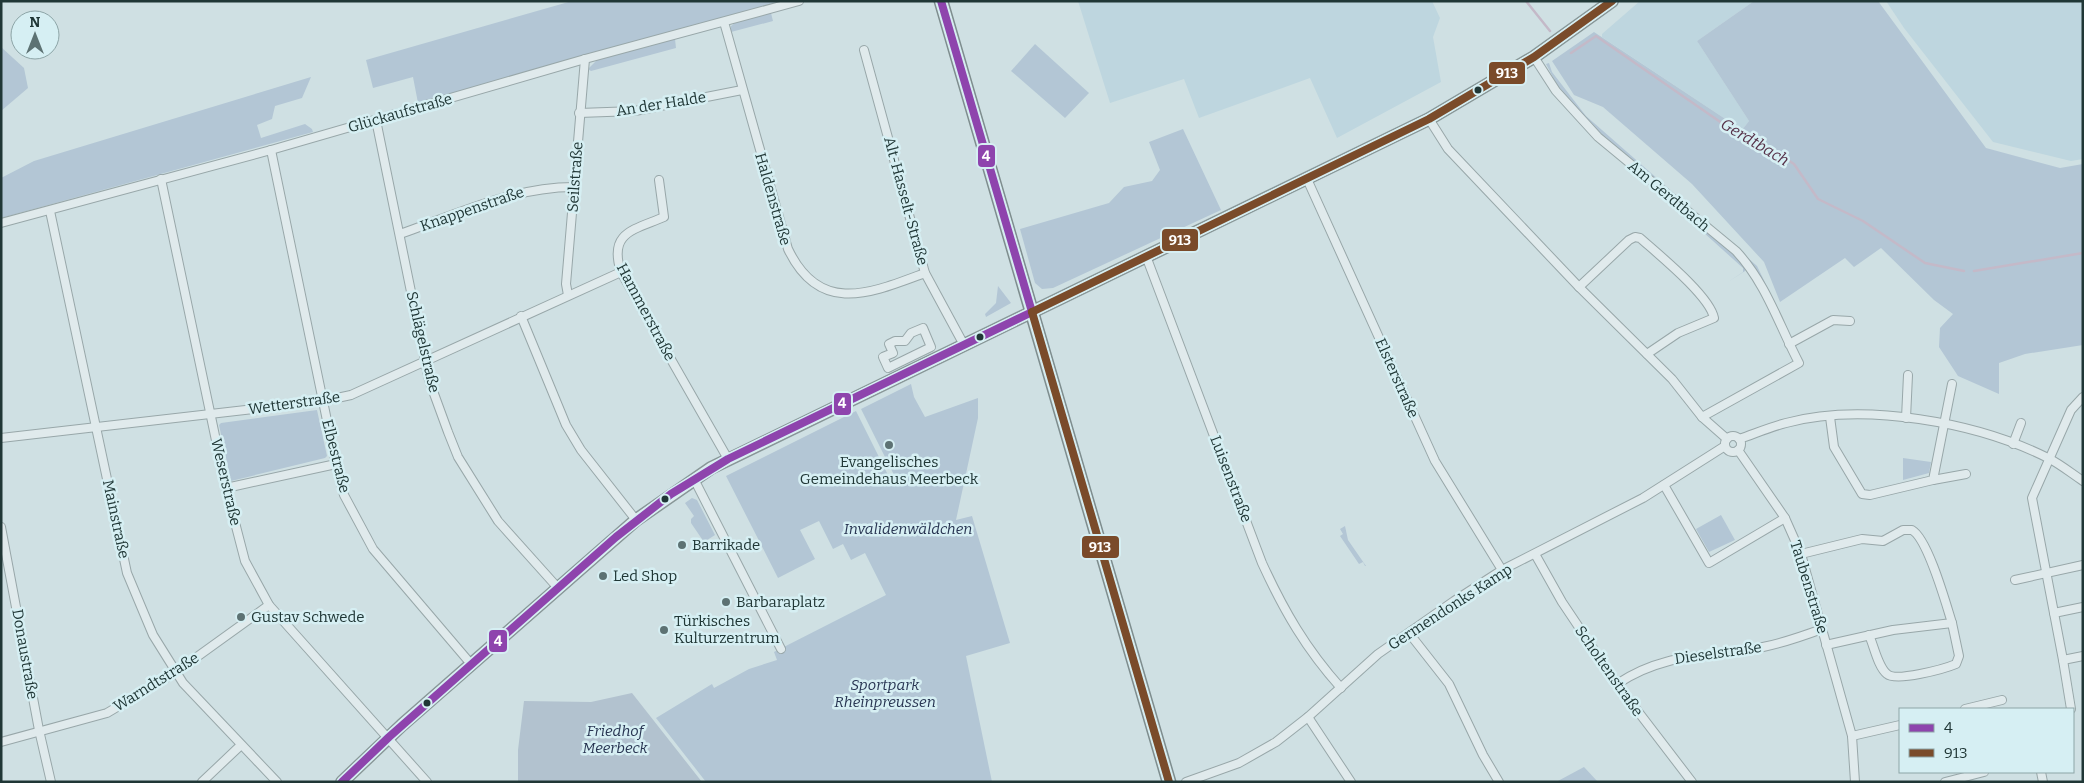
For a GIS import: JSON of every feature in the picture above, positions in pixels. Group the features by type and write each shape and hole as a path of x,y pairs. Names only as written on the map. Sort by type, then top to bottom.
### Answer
{"main road":[{"path":"941,1 1169,782"},
{"path":"342,782 389,737 636,520 694,479 728,459 1429,119 1534,57 1585,23 1612,1"}],"street":[{"name":"Glückaufstraße","path":"1,224 271,150 585,59 799,1"},
{"name":"Haldenstraße","path":"724,22 788,250 805,275 822,288 851,295 879,290 925,273"},
{"name":"Alt-Hasselt-Straße","path":"864,50 925,273 964,345"},
{"name":"Am Gerdtbach","path":"1534,57 1556,91 1598,137 1736,251 1752,268 1771,303 1799,363 1702,417"},
{"name":"Seilstraße","path":"568,295 566,284 585,59"},
{"name":"An der Halde","path":"579,113 635,111 742,90"},
{"path":"1429,119 1448,149 1579,287 1672,379 1702,417 1726,442 1730,451 1738,450 1741,444 1739,439 1734,436 1726,442"},
{"name":"Schlägelstraße","path":"376,120 425,362 437,402 458,457 498,521 558,588"},
{"name":"Elbestraße","path":"271,150 344,496 373,548 471,664"},
{"name":"Weserstraße","path":"161,179 226,488 246,561 269,605 389,737 427,782"},
{"name":"Elsterstraße","path":"1307,179 1435,461 1502,570"},
{"name":"Hammerstraße","path":"659,180 664,217 632,231 619,241 617,253 622,272 728,459"},
{"name":"Knappenstraße","path":"400,234 526,190 574,187"},
{"name":"Mainstraße","path":"50,211 127,573 153,635 183,683 277,782"},
{"path":"1579,287 1629,240 1635,237 1671,267 1704,300 1712,311 1714,318 1678,333 1647,354"},
{"name":"Luisenstraße","path":"1146,256 1262,563 1282,608 1317,661 1342,688"},
{"name":"Wetterstraße","path":"1,438 323,401 351,394 622,272"},
{"path":"521,316 566,425 581,450 636,520"},
{"path":"1789,344 1833,320 1850,321"},
{"path":"923,328 931,347 888,368 883,357 893,354 889,344 895,341 905,341 911,333 923,328"},
{"path":"1906,418 1908,376"},
{"path":"1933,480 1952,384"},
{"path":"2072,708 2032,498 2071,410 2083,397"},
{"path":"1830,417 1834,446 1862,494 1870,495 1966,474"},
{"path":"1739,439 1786,423 1830,417 1906,418 1944,423 1973,430 2049,458 2082,479"},
{"path":"2013,444 2020,423"},
{"name":"Germendonks Kamp","path":"1186,782 1239,763 1276,742 1342,688 1378,654 1502,570 1664,485 1726,442"},
{"name":"Taubenstraße","path":"1738,450 1785,518 1801,554 1852,736 1855,782"},
{"path":"226,488 336,464"},
{"path":"694,479 781,649"},
{"path":"1664,485 1709,563 1785,518"},
{"name":"Donaustraße","path":"1,527 39,730 51,782"},
{"path":"1801,554 1862,539 1883,541 1903,530 1912,530 1919,537 1941,585 1959,656 1956,664 1946,668 1895,678 1885,672 1869,635"},
{"name":"Scholtenstraße","path":"1535,554 1562,602 1617,684 1692,782"},
{"path":"2015,580 2083,565"},
{"name":"Warndtstraße","path":"1,742 39,730 107,713 176,672 269,605"},
{"path":"2054,613 2083,607"},
{"path":"1826,645 1869,635 1952,623"},
{"name":"Dieselstraße","path":"1617,684 1646,667 1664,661 1764,647 1822,629"},
{"path":"1409,633 1450,684 1483,755 1499,782"},
{"path":"2062,660 2083,656"},
{"path":"1969,708 2002,700"},
{"path":"1308,717 1351,782"},
{"path":"1852,736 1899,725"},
{"path":"202,782 241,745"},
{"path":"1945,782 1966,779 1981,773"}],"shaded area":[{"path":"1078,1 1432,1 1440,18 1433,37 1441,82 1337,138 1310,78 1199,118 1184,79 1110,103"},
{"path":"1640,1 1754,1 1697,41 1749,121 1742,130 1602,37 1602,34"},
{"path":"1886,1 2083,1 2083,159 2071,161 1993,142 1904,28"}],"green space":[{"path":"572,1 785,1 418,103 413,77 373,88 366,60"},
{"path":"1754,1 1878,1 1986,148 2060,168 2083,164 2083,345 2025,354 1999,363 1999,394 1958,376 1939,347 1940,328 1953,314 1934,300 1881,248 1854,267 1845,258 1780,302 1764,262 1692,184 1603,107 1574,95 1552,61 1594,32 1742,130 1749,121 1697,41"},
{"path":"771,13 773,21 731,32 731,26 736,22"},
{"path":"675,39 676,48 591,71 588,69 597,60"},
{"path":"1035,44 1089,93 1065,118 1011,71"},
{"path":"1,47 10,55 10,60 15,60 24,68 28,88 1,111"},
{"path":"1549,63 1552,72 1586,116 1757,266 1803,363 1800,364 1758,275 1586,121 1559,89 1546,64"},
{"path":"311,77 302,98 275,106 272,119 257,125 261,138 305,124 313,132 1,218 1,178 34,161"},
{"path":"1183,129 1221,210 1053,288 1042,289 1035,283 1020,229 1109,203 1124,187 1152,181 1160,170 1149,142"},
{"path":"1642,177 1737,256 1746,269 1745,271 1728,282 1743,272 1743,268"},
{"path":"998,286 1011,303 986,317 985,314 996,303"},
{"path":"911,384 914,397 925,417 978,398 978,418 956,520 972,516 1010,643 966,656 992,782 706,782 656,718 712,684 714,688 749,669 777,660 774,652 886,595 865,553 851,560 843,544 833,549 819,521 800,530 815,559 778,578 726,476 856,411 891,481 896,479 861,409"},
{"path":"317,410 327,456 325,458 231,481 219,425 221,423"},
{"path":"1903,458 1931,462 1929,473 1903,480"},
{"path":"692,498 697,500 715,535 704,542 691,523 691,519 694,516 685,503"},
{"path":"1721,515 1735,540 1709,552 1696,529"},
{"path":"1345,526 1348,540 1366,566 1363,562 1359,564 1340,536 1343,534 1340,529"},
{"name":"Friedhof Meerbeck","path":"632,693 702,782 518,782 518,750 524,701 591,702"},
{"path":"1584,767 1598,782 1556,782"}],"waterway":[{"name":"Gerdtbach","path":"1526,1 1550,31"},
{"name":"Gerdtbach","path":"1571,53 1596,36 1755,146 1780,155 1794,164 1818,199 1863,221 1925,263 1964,271"},
{"name":"Gerdtbach","path":"1974,271 2083,253"}],"transit line":[{"name":"4","path":"941,1 1032,312"},
{"name":"913","path":"1032,312 1429,119 1534,57 1612,1"},
{"name":"4","path":"342,782 389,737 616,537 671,494 728,459 1032,312"},
{"name":"913","path":"1032,312 1169,782"}],"place":[{"name":"Evangelisches Gemeindehaus Meerbeck","path":"889,445"},
{"name":"Barrikade","path":"682,545"},
{"name":"Led Shop","path":"603,576"},
{"name":"Barbaraplatz","path":"726,602"},
{"name":"Gustav Schwede","path":"241,617"},
{"name":"Türkisches Kulturzentrum","path":"664,630"}],"park label":[{"name":"Invalidenwäldchen","path":"908,529"},
{"name":"Sportpark Rheinpreussen","path":"885,694"}]}
